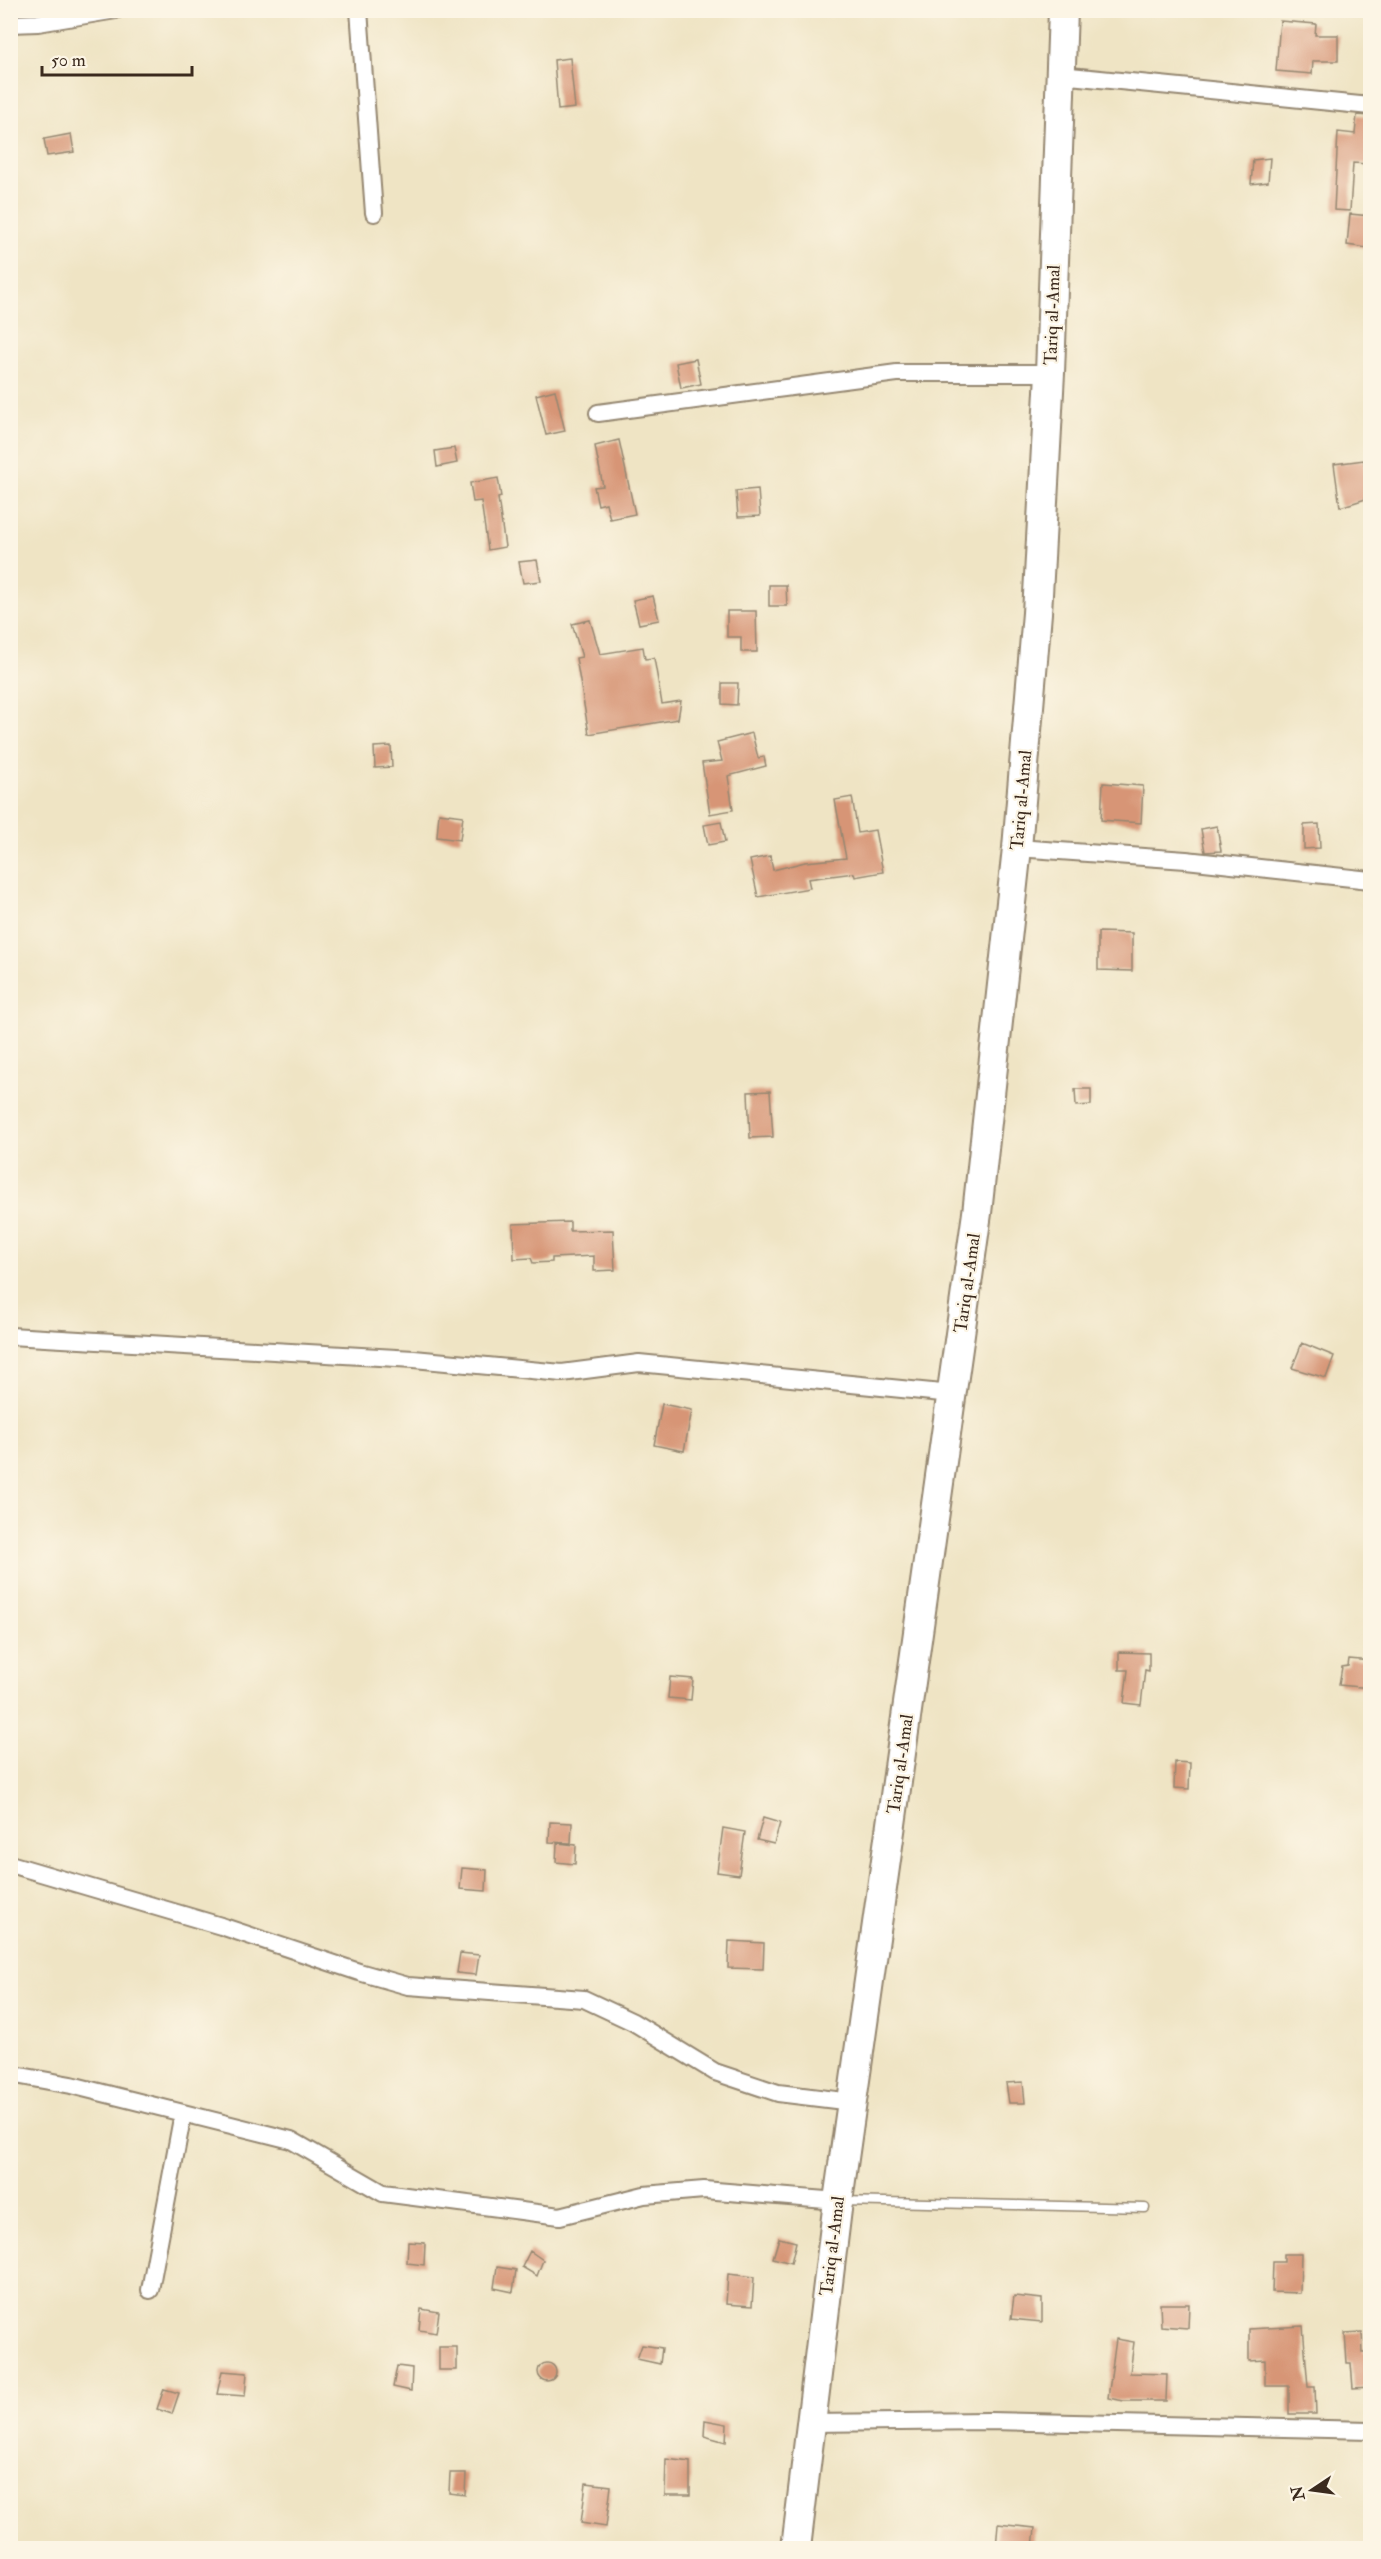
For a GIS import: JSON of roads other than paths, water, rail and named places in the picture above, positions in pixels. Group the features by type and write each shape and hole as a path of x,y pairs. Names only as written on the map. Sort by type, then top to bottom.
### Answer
{"highway":[{"name":"Tariq al-Amal","path":"796,2548 838,2201 977,1213 1017,848 1037,613 1050,373 1063,10"}],"street":[{"path":"10,24 38,23 116,10"},
{"path":"359,10 374,213"},
{"path":"1060,75 1371,106"},
{"path":"598,413 897,373 1050,373"},
{"path":"1017,848 1186,860 1371,880"},
{"path":"10,1336 414,1359 562,1373 639,1363 952,1394"},
{"path":"10,1864 221,1926 408,1986 584,1999 633,2022 715,2072 778,2093 852,2102"},
{"path":"10,2074 71,2085 291,2140 382,2193 560,2216 644,2195 704,2190 838,2201"},
{"path":"150,2290 183,2113"},
{"path":"810,2423 989,2421 1371,2430"}],"lane":[{"path":"838,2201 1145,2208"}]}
